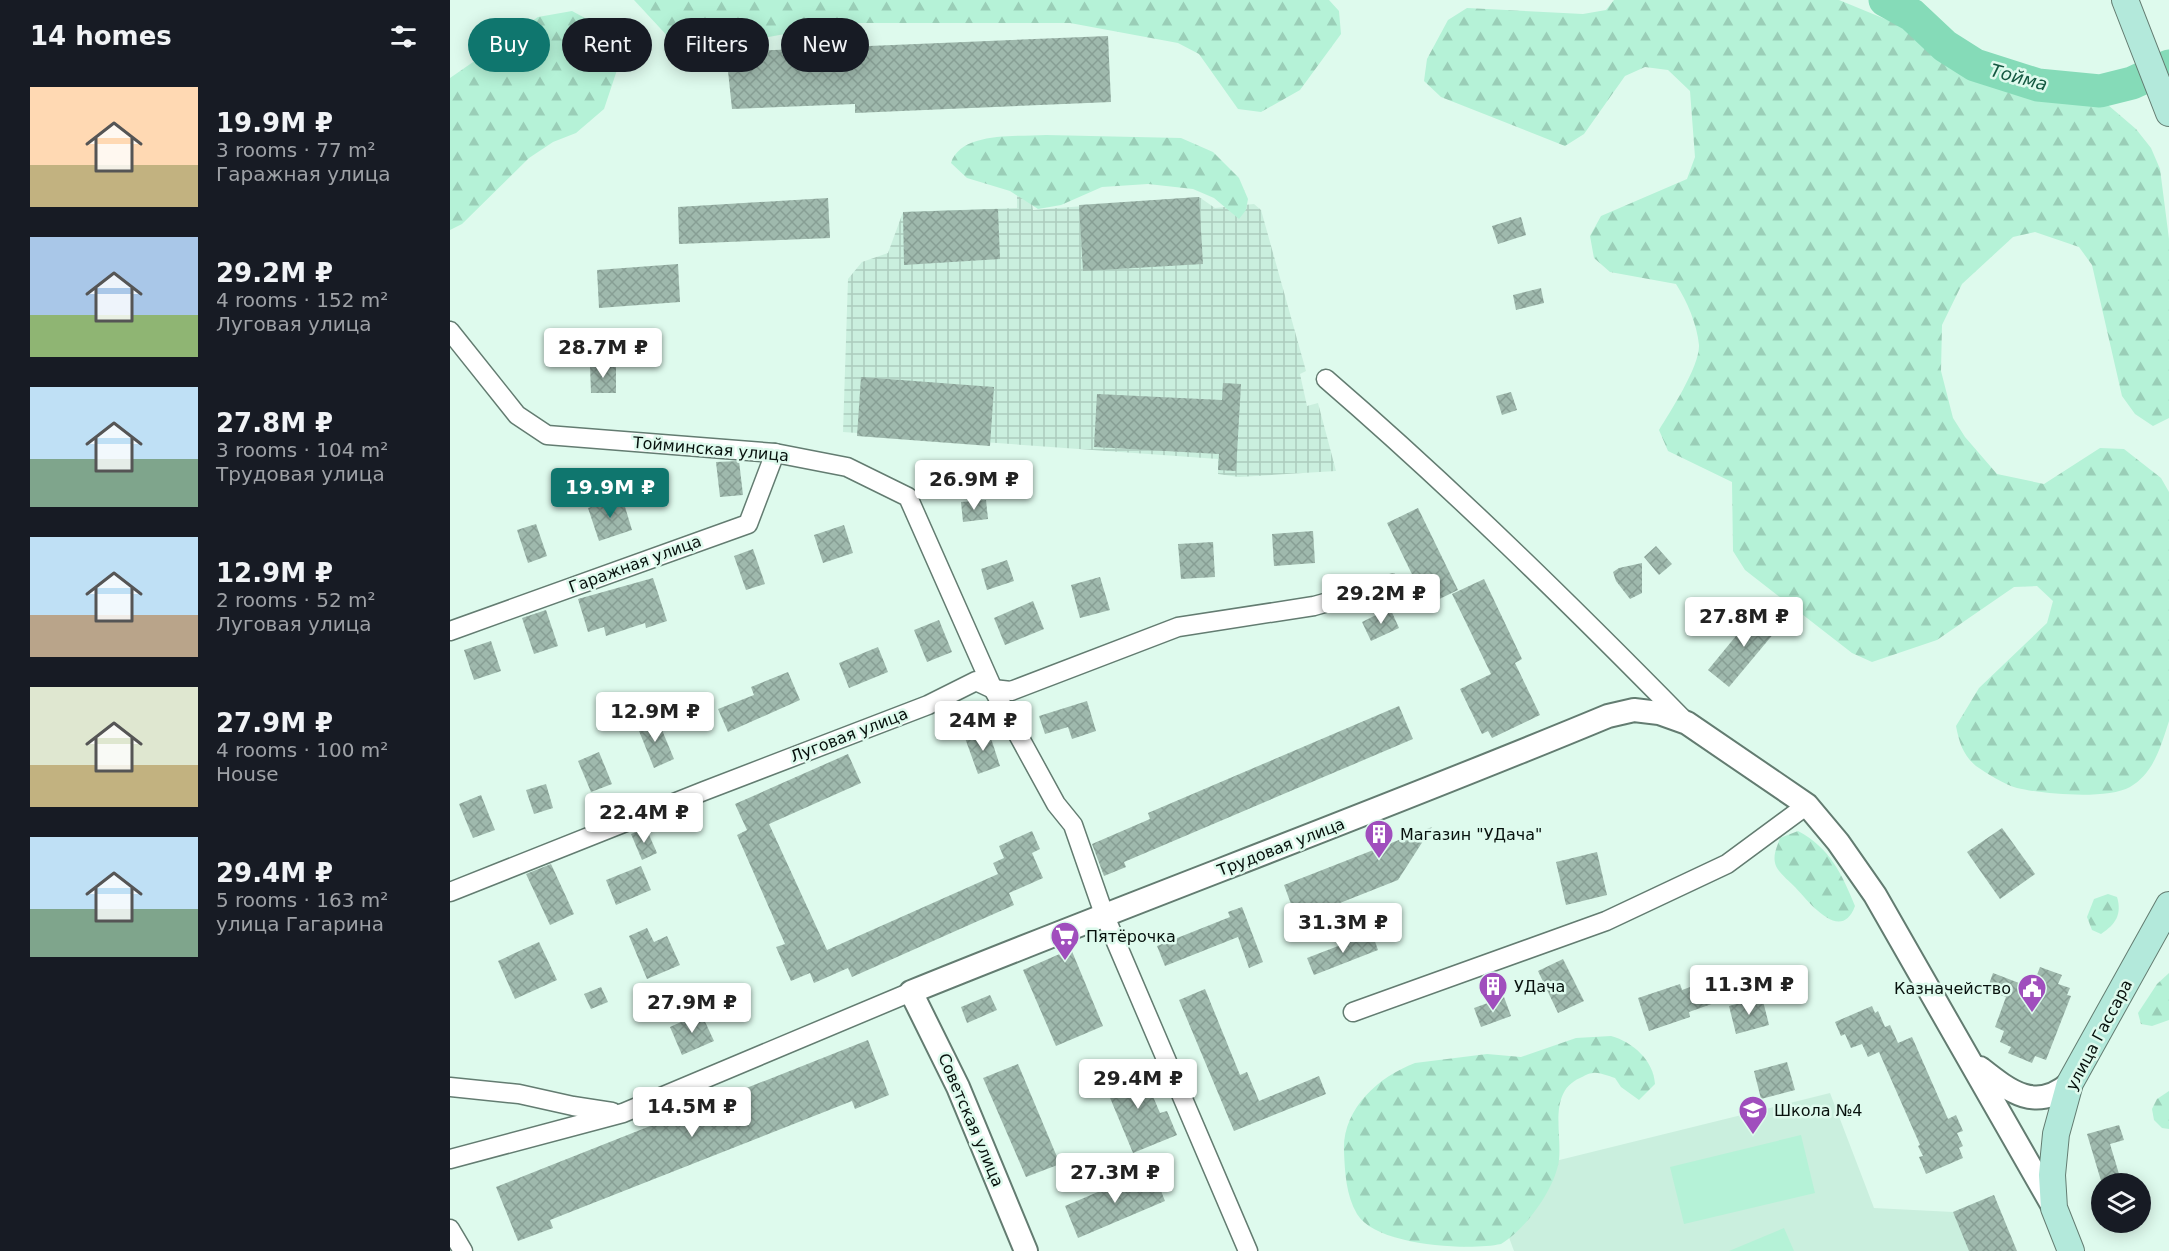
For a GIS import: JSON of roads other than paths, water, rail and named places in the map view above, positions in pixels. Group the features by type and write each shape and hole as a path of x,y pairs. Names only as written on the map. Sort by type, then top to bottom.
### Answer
{"main road":[{"path":"2125,0 2169,113"},
{"name":"улица Гассара","path":"2071,1251 2054,1208 2052,1174 2056,1134 2070,1083 2169,905"}],"street":[{"name":"Тойминская улица","path":"450,332 517,415 547,435 775,453 846,467 908,497 993,689 1056,804 1073,825 1104,914 1248,1251"},
{"path":"1326,379 1413,454 1522,558 1687,723"},
{"name":"Гаражная улица","path":"450,631 748,524 775,453"},
{"name":"Луговая улица","path":"450,892 928,705 976,681 993,689 1011,691 1178,627 1314,606 1392,584"},
{"name":"Трудовая улица","path":"911,992 1104,914 1434,789 1608,716 1634,710 1659,713 1687,723 1807,805 1838,842 1875,895 2054,1208"},
{"path":"1353,1012 1605,921 1727,864 1807,805"},
{"path":"450,1159 623,1113 911,992"},
{"name":"Советская улица","path":"911,992 958,1088 1026,1251"},
{"path":"1972,1062 1998,1082 2030,1098 2045,1098 2058,1093 2070,1083"},
{"path":"450,1087 519,1094 573,1106 623,1113"},
{"path":"450,1229 463,1251"}],"waterway":[{"name":"Тойма","path":"1885,0 1912,15 1945,46 1975,65 2038,85 2100,91 2132,83 2169,66"}],"place":[{"name":"Магазин \"УДача\"","path":"1379,860"},
{"name":"Пятёрочка","path":"1065,962"},
{"name":"УДача","path":"1493,1012"},
{"name":"Казначейство","path":"2032,1014"},
{"name":"Школа №4","path":"1753,1136"}]}
